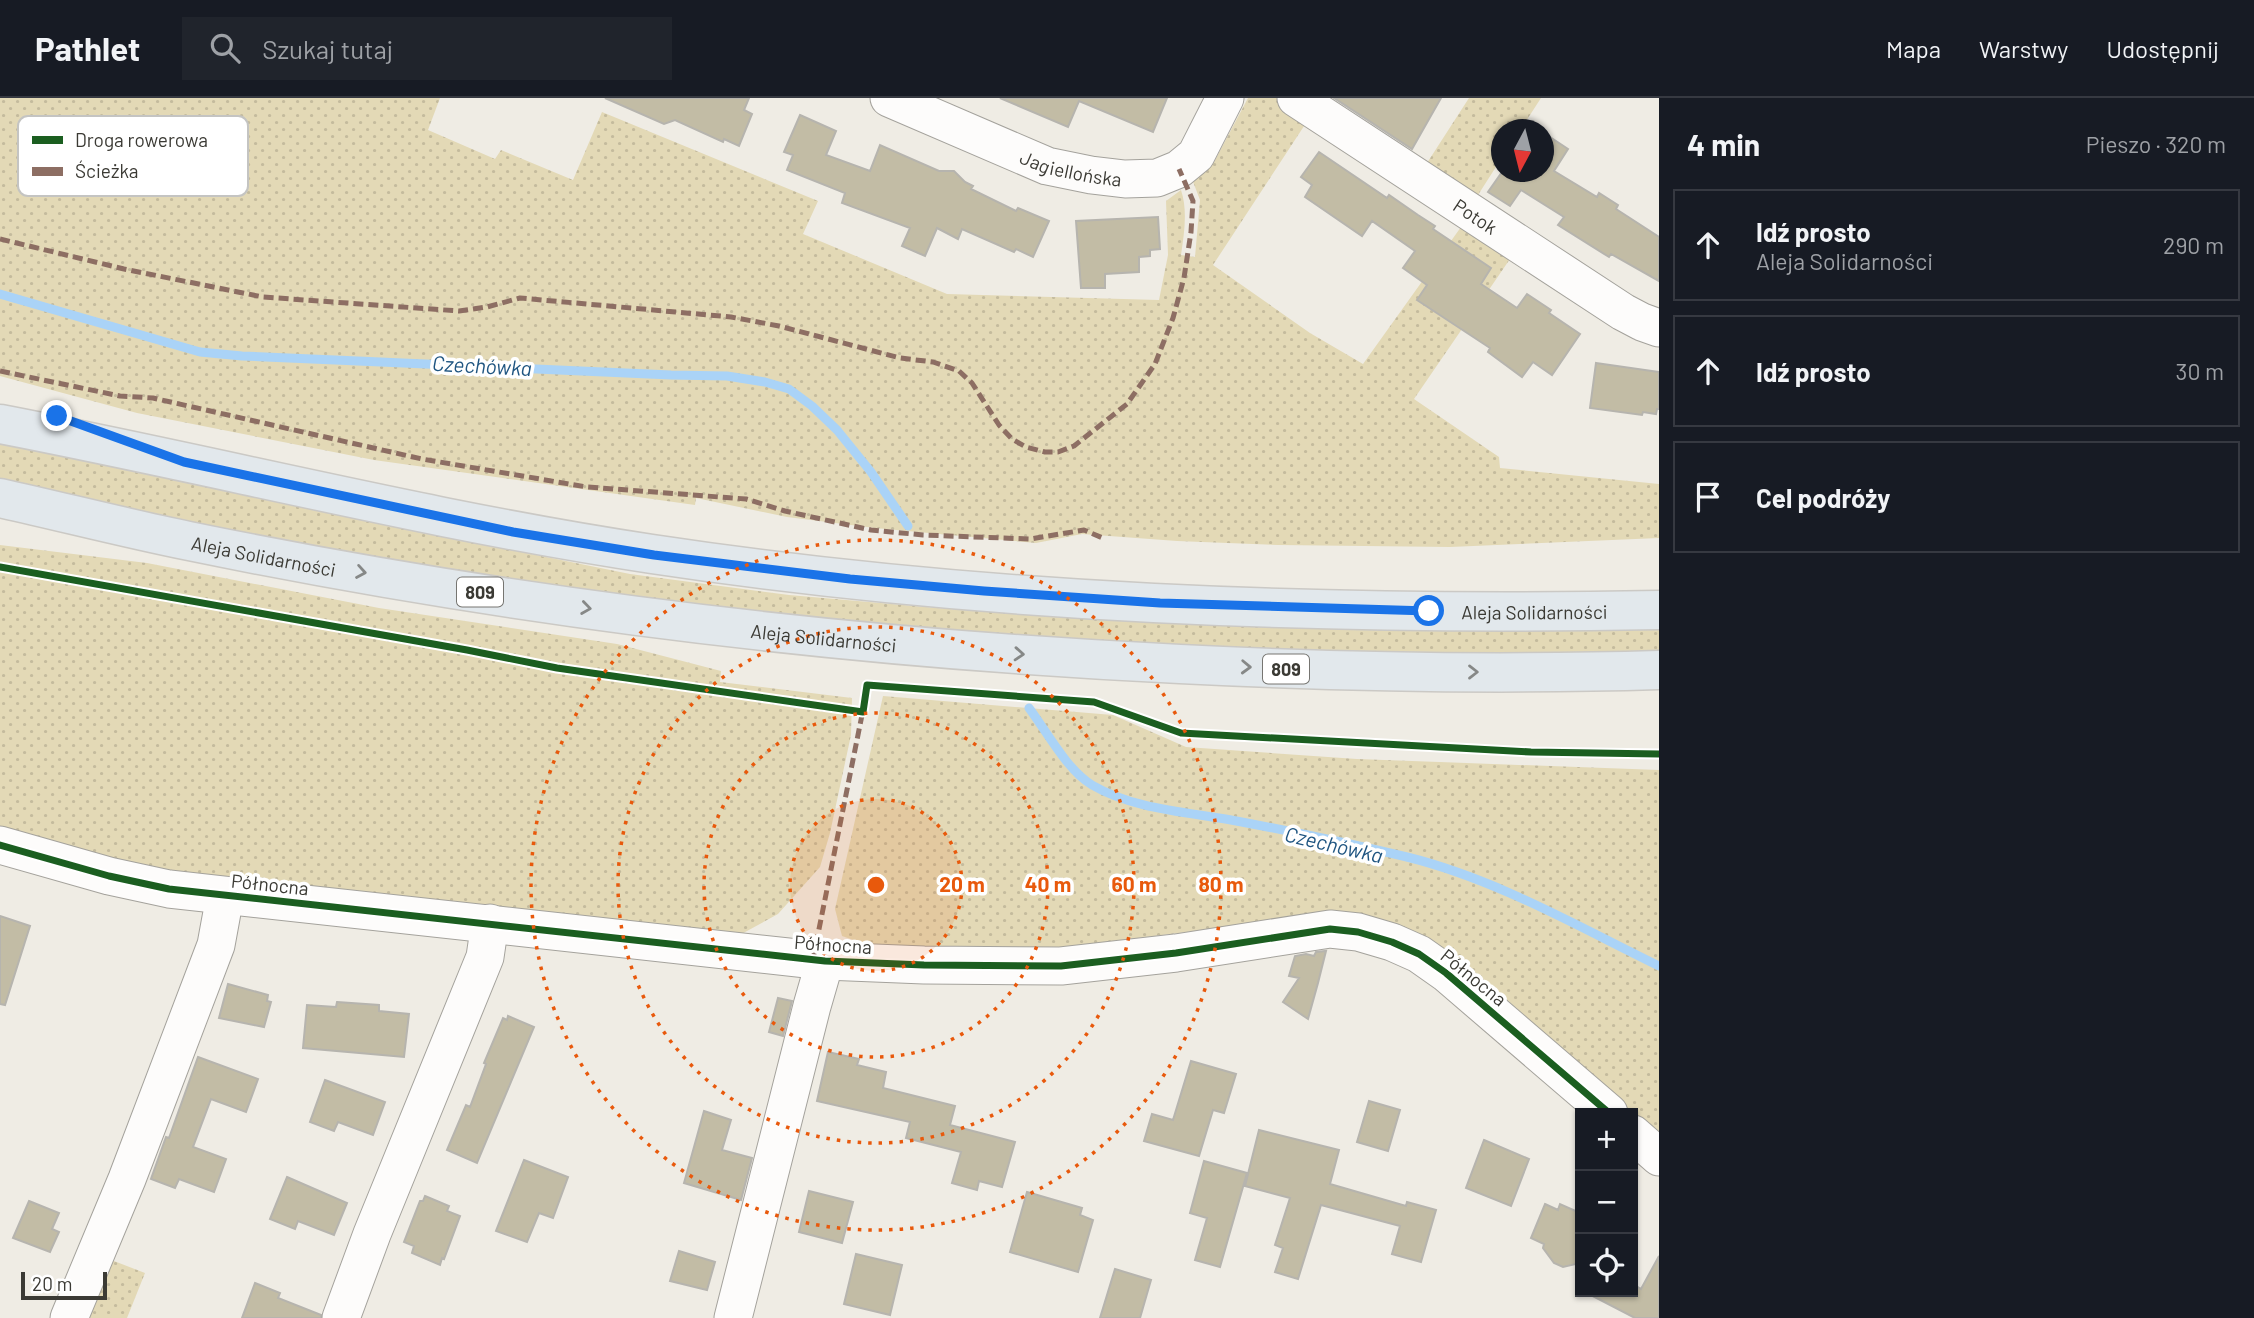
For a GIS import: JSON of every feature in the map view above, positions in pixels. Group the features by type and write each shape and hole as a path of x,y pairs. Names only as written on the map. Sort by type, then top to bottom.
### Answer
{"main road":[{"path":"0,401 57,416 184,462"},
{"name":"Aleja Solidarności","path":"0,424 513,532 706,562 850,579 1096,599 1275,608 1429,611 1659,610"},
{"name":"Aleja Solidarności","path":"0,498 188,541 368,574 576,607 796,635 951,650 1113,661 1434,672 1647,673"},
{"name":"809","path":"0,523 75,535 188,541"}],"street":[{"name":"Jagiellońska","path":"889,98 1047,166 1125,179 1157,178 1179,169 1196,155 1225,98"},
{"name":"Potok","path":"1296,98 1623,312 1659,328"},
{"name":"Północna","path":"0,845 109,877 169,889 825,961 1061,966 1176,953 1330,929 1358,932 1392,942 1419,954 1446,973 1603,1108"},
{"path":"69,1318 127,1179 216,945 225,896"},
{"path":"341,1318 372,1234 485,957 490,923"},
{"path":"733,1318 825,961"},
{"path":"1638,1138 1659,1157"}],"shaded area":[{"path":"0,98 440,98 428,130 495,159 501,150 573,180 602,112 818,201 803,234 947,294 1159,300 1168,255 1166,201 1181,190 1185,214 1181,255 1195,257 1200,200 1192,179 1214,162 1248,98 1276,98 1308,120 1213,265 1310,333 1363,364 1461,227 1510,259 1414,399 1499,457 1500,468 1659,484 1659,538 1450,547 1278,545 1082,534 1036,543 875,528 787,517 696,498 695,505 374,460 137,413 0,376"},
{"path":"1469,98 1541,98 1527,119 1491,119 1491,175 1478,195 1427,163"},
{"path":"0,440 350,517 630,574 789,595 1095,618 1423,631 1659,627 1659,654 1323,657 951,634 681,603 391,562 162,516 0,478"},
{"path":"0,545 147,563 379,608 617,644 721,671 720,682 852,698 851,735 820,867 778,914 736,937 158,869 0,830"},
{"path":"883,696 1113,715 1186,747 1357,759 1659,770 1659,1150 1638,1131 1638,1108 1612,1108 1335,914 1038,950 868,945 842,936 835,909"},
{"path":"101,1256 145,1273 127,1318 76,1318"}],"building":[{"path":"605,98 749,98 744,110 752,114 739,146 724,139 723,142 675,120 664,124"},
{"path":"1000,98 1167,98 1153,132 1079,101 1068,127"},
{"path":"1334,98 1441,98 1412,149"},
{"path":"800,115 836,131 826,155 870,171 880,145 939,171 954,171 973,186 971,189 1016,211 1018,208 1049,221 1033,257 1016,249 1014,252 962,229 958,239 937,228 925,256 902,246 910,228 842,203 845,193 787,170 793,155 784,152"},
{"path":"1554,140 1568,149 1554,171"},
{"path":"1319,152 1387,198 1389,195 1435,226 1433,229 1491,268 1481,284 1517,308 1527,294 1580,334 1552,375 1533,362 1522,377 1488,352 1490,348 1417,300 1427,285 1403,268 1415,251 1372,221 1362,236 1305,197 1312,185 1301,177"},
{"path":"1554,171 1597,197 1599,193 1618,205 1616,209 1659,237 1659,281 1611,254 1609,257 1558,225 1564,217 1521,190 1510,206 1488,192 1495,182 1554,182"},
{"path":"1158,217 1160,249 1150,250 1150,256 1139,257 1139,272 1105,274 1105,288 1081,288 1076,221"},
{"path":"1596,363 1659,372 1659,409 1656,414 1643,412 1642,415 1590,408"},
{"path":"0,916 30,926 5,1005 0,1004"},
{"path":"1326,951 1308,1019 1283,1002 1299,978 1289,976 1295,956 1314,956 1316,952"},
{"path":"228,984 268,995 267,1001 271,1002 264,1027 219,1018"},
{"path":"778,998 792,1001 783,1036 769,1032"},
{"path":"337,1002 379,1005 379,1011 409,1014 404,1057 303,1048 307,1005 336,1007"},
{"path":"508,1016 534,1027 477,1163 447,1150 466,1105 470,1107 486,1064 484,1063 503,1018 507,1020"},
{"path":"828,1052 859,1059 857,1065 886,1072 883,1088 955,1106 950,1125 1015,1142 1002,1187 979,1181 977,1190 952,1183 961,1152 906,1138 910,1122 817,1101"},
{"path":"198,1057 258,1079 246,1112 211,1099 193,1147 226,1159 214,1192 179,1179 175,1188 151,1179"},
{"path":"1191,1061 1236,1074 1224,1113 1213,1110 1199,1156 1144,1141 1152,1114 1173,1120"},
{"path":"325,1080 385,1102 373,1135 338,1122 334,1131 310,1122"},
{"path":"1369,1101 1400,1110 1388,1151 1357,1142"},
{"path":"704,1111 731,1120 722,1150 752,1158 741,1200 684,1183"},
{"path":"1259,1130 1339,1150 1330,1184 1406,1206 1407,1202 1436,1210 1421,1262 1392,1254 1400,1226 1321,1205 1298,1279 1275,1272 1283,1248 1275,1245 1290,1198 1245,1186"},
{"path":"1484,1140 1529,1159 1511,1206 1466,1188"},
{"path":"524,1160 568,1177 553,1218 539,1213 527,1242 496,1231"},
{"path":"1204,1161 1247,1173 1220,1267 1195,1260 1207,1218 1190,1213"},
{"path":"287,1177 347,1203 334,1235 298,1221 295,1229 270,1219"},
{"path":"809,1191 853,1202 842,1243 799,1232"},
{"path":"1027,1192 1082,1208 1080,1215 1093,1220 1078,1272 1010,1252"},
{"path":"425,1196 449,1206 447,1211 460,1216 440,1265 412,1253 414,1246 404,1242 420,1201 423,1201"},
{"path":"29,1201 59,1213 52,1229 59,1232 50,1252 13,1238"},
{"path":"1545,1204 1558,1210 1560,1204 1575,1211 1575,1264 1563,1267 1554,1263 1543,1248 1544,1244 1531,1238"},
{"path":"679,1251 715,1262 707,1290 670,1281"},
{"path":"856,1254 902,1265 890,1315 844,1304"},
{"path":"1659,1256 1659,1318 1635,1318 1595,1297 1638,1297 1638,1287 1641,1289"},
{"path":"1115,1269 1151,1280 1140,1318 1100,1318"},
{"path":"255,1283 280,1293 278,1298 321,1315 321,1318 242,1318"}],"waterway":[{"name":"Czechówka","path":"0,294 200,352 727,376 765,382 789,389 837,430 871,472 908,526"},
{"name":"Czechówka","path":"1029,708 1074,770 1092,785 1108,793 1142,805 1319,837 1440,866 1536,905 1659,966"}],"marked path":[{"path":"0,239 124,269 263,297 459,311 520,298 731,317 779,326 900,358 933,362 959,371 972,383 999,425 1012,439 1026,447 1058,452 1074,446 1127,404 1155,364 1173,318 1184,278 1191,232 1193,201 1179,169"},
{"path":"0,371 120,396 153,398 422,459 587,487 746,499 785,511 871,530 1030,539 1084,530 1105,539"},
{"path":"813,959 864,705"}],"cycle path":[{"path":"0,567 557,668 863,712 867,685 1094,702 1181,733 1531,752 1659,754"},
{"path":"0,845 109,876 169,889 825,961 1061,966 1176,953 1330,929 1358,932 1392,942 1419,954 1446,973 1603,1108"}],"route":[{"path":"57,416 184,462 513,532 654,555 850,579 984,591 1160,603 1429,611"}]}
